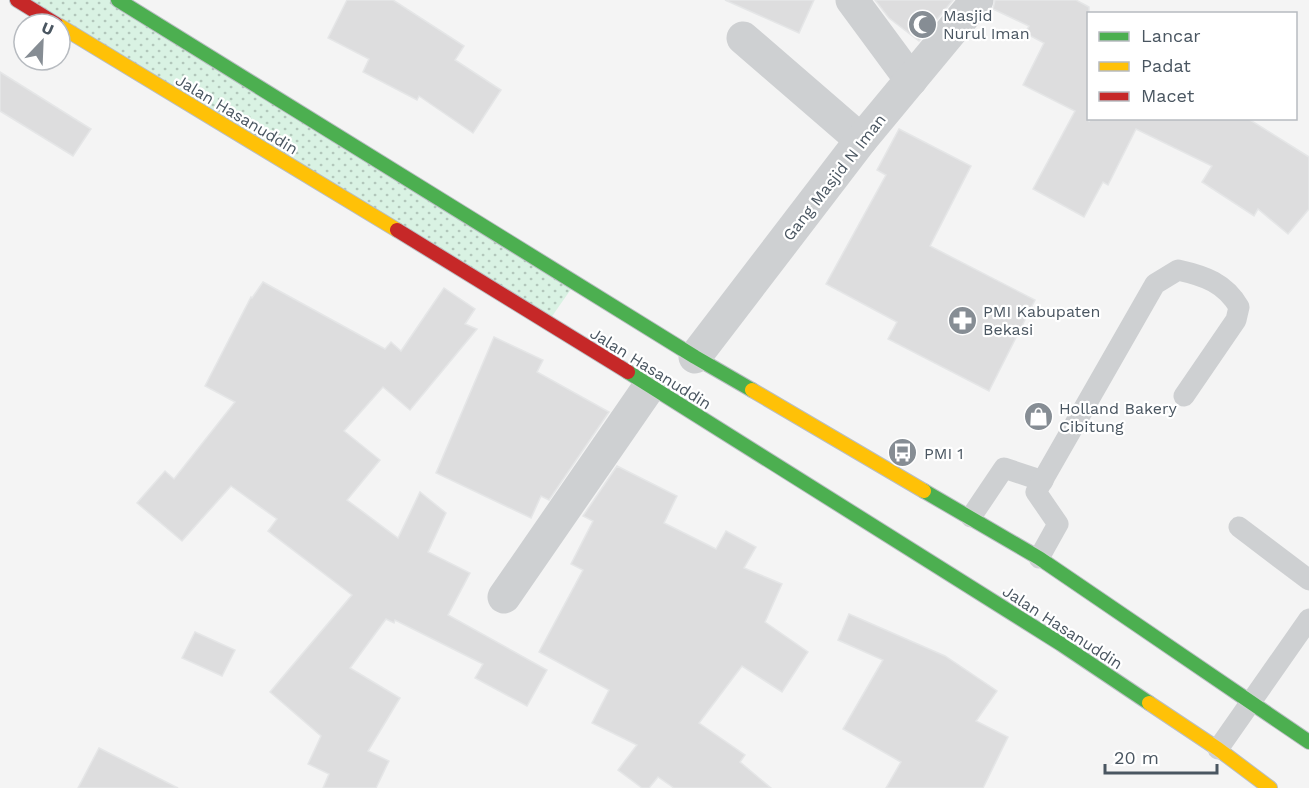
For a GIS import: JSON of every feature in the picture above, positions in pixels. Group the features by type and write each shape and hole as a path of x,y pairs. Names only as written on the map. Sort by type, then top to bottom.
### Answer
{"highway":[{"path":"16,0 36,12"},
{"name":"Jalan Hasanuddin","path":"118,0 572,287 1040,558 1309,742"},
{"name":"Jalan Hasanuddin","path":"72,33 550,318 649,387 1061,644 1218,749 1270,788"}],"street":[{"path":"852,0 911,80"},
{"name":"Gang Masjid N Iman","path":"695,357 861,140 978,0"},
{"path":"743,38 861,140"},
{"path":"504,597 649,387"}],"lane":[{"path":"1040,558 1058,524 1036,492 1155,284 1178,270 1210,279 1232,294 1239,307 1236,320 1184,396"},
{"path":"971,517 1004,468 1043,481"},
{"path":"1239,526 1309,580"},
{"path":"1218,749 1309,619"}],"green space":[{"path":"17,0 118,0 576,282 548,322 72,33 72,12 37,12"}],"building":[{"path":"347,0 393,0 464,46 455,60 501,90 473,133 419,96 417,100 363,72 369,59 328,38"},
{"path":"725,0 814,0 799,33"},
{"name":"Masjid Nurul Iman","path":"875,0 953,0 919,41 889,18"},
{"path":"995,0 1076,0 1089,7 1089,12 1087,12 1087,120 1089,122 1090,120 1250,120 1309,157 1309,209 1288,234 1258,209 1254,216 1202,182 1212,166 1136,129 1108,185 1103,182 1084,217 1033,189 1075,111 1023,85 1044,43 1025,33 1029,26 993,9"},
{"path":"0,72 91,129 73,156 0,111"},
{"path":"899,129 971,166 930,246 1035,300 989,391 888,339 897,322 826,284 886,175 877,170"},
{"path":"263,282 385,349 391,342 401,351 444,288 475,309 465,324 477,329 410,410 383,387 344,431 380,460 347,500 398,538 420,492 446,513 428,552 470,573 448,615 547,670 527,706 475,678 483,664 395,620 394,623 386,619 350,668 400,698 368,751 389,761 376,788 323,788 329,774 308,764 321,736 270,692 352,595 268,531 277,519 231,486 182,541 137,503 165,471 174,479 235,402 205,386 251,297"},
{"path":"494,337 543,360 537,372 609,412 549,500 541,496 531,518 436,473"},
{"path":"617,466 677,496 664,523 716,549 726,531 756,547 744,568 782,584 765,622 808,652 782,692 742,666 699,723 745,755 740,762 771,788 674,788 658,777 649,788 642,788 618,770 637,745 592,723 609,690 539,652 583,570 571,564 593,521 583,516"},
{"path":"849,614 945,656 997,691 976,721 1008,737 983,788 886,788 901,762 843,729 883,660 838,640"},
{"path":"195,632 235,650 222,676 182,658"},
{"path":"99,748 178,788 78,788"}],"traffic: fast":[{"path":"118,0 752,390"},
{"path":"628,372 1061,644 1149,703"},
{"path":"924,491 1039,558 1309,742"}],"traffic: slow":[{"path":"72,33 397,230"},
{"path":"752,390 924,491"},
{"path":"1149,703 1218,749 1270,788"}],"traffic: jam":[{"path":"17,0 36,12"},
{"path":"397,230 628,372"}],"place":[{"name":"Masjid Nurul Iman","path":"922,24"},
{"name":"PMI Kabupaten Bekasi","path":"962,320"},
{"name":"Holland Bakery Cibitung","path":"1038,417"},
{"name":"PMI 1","path":"903,453"}]}
